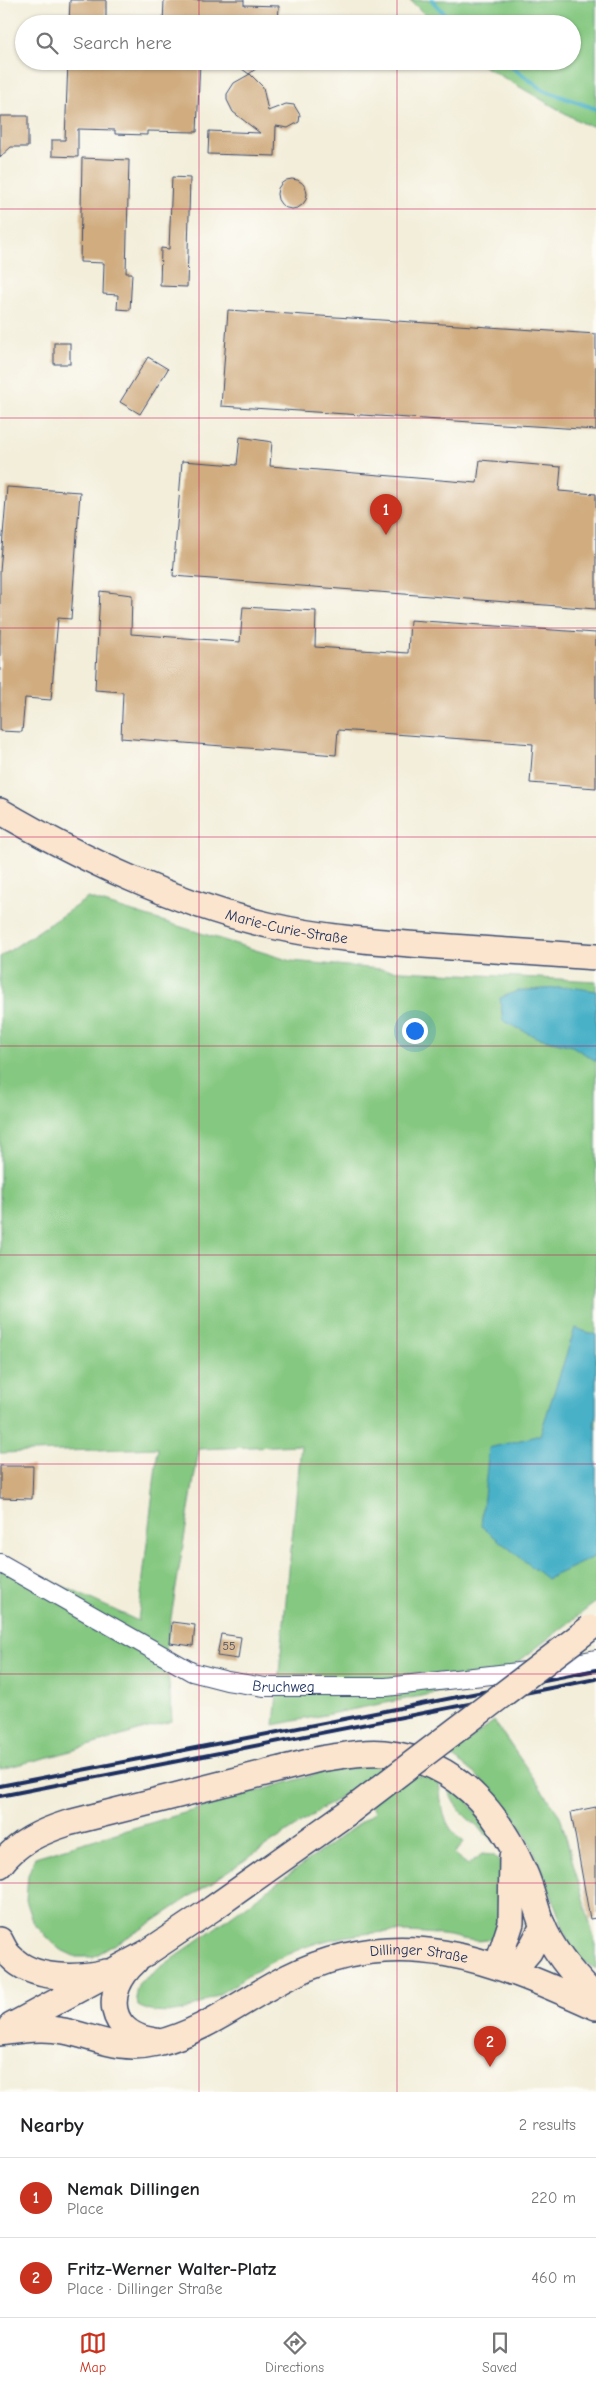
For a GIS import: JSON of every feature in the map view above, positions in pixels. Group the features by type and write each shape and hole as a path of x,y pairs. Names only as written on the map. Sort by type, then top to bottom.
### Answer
{"main road":[{"name":"Marie-Curie-Straße","path":"0,811 104,867 188,902 269,925 332,937 380,942 596,957"},
{"path":"0,2033 144,1954 212,1909 350,1811 593,1626"},
{"path":"0,1865 9,1854 25,1841 44,1830 60,1825 320,1759 355,1754 383,1753 417,1758 445,1772 468,1788 485,1804 511,1844 525,1871 543,1926 559,1957 577,1979 596,1996"},
{"path":"505,1969 511,1923 511,1844"},
{"path":"505,1969 528,1952 543,1926"},
{"path":"0,1940 11,1958 31,1971 50,1975 76,1975 97,1974 118,1969"},
{"name":"Dillinger Straße","path":"170,2040 290,1976 358,1952 384,1949 447,1952 505,1969 596,2007"},
{"path":"144,1954 123,1974 117,1984 113,2006 123,2028 136,2036 155,2041 170,2040"},
{"path":"0,2033 40,2029 64,2031 107,2044 122,2046 155,2044 170,2040"}],"street":[{"name":"Bruchweg","path":"0,1563 192,1672 227,1681 265,1687 386,1687 552,1668 596,1659"}],"green space":[{"path":"410,0 596,0 596,127 582,123 491,70 581,70 581,15 425,15"},
{"path":"88,898 291,961 403,971 596,981 596,1602 492,1682 274,1725 301,1445 199,1449 166,1648 172,1721 57,1755 0,1769 0,1557 138,1621 158,1448 0,1453 0,957"},
{"path":"494,1721 560,1816 596,1945 596,1969 576,1957 569,1944 551,1893 521,1826 498,1796 483,1781 450,1755"},
{"path":"372,1765 421,1777 428,1771 439,1780 442,1806 447,1822 464,1842 454,1854 468,1865 482,1854 493,1855 500,1861 506,1905 496,1936 479,1941 416,1932 383,1932 333,1939 310,1945 280,1958 201,2004 169,2012 154,2012 138,2006 136,1992 139,1983 375,1812 358,1785 140,1930 93,1957 76,1957 59,1949 34,1924 26,1900 28,1875 35,1857 323,1772"},
{"path":"450,1790 467,1799 498,1845 461,1812 451,1797"}],"water":[{"path":"570,987 596,991 596,1061 572,1046 536,1037 503,1021 500,998 517,991"},
{"path":"575,1328 596,1335 596,1414 594,1426 596,1427 596,1556 547,1579 481,1526 489,1448 540,1435"}],"building":[{"path":"70,0 106,0 106,15 69,15"},
{"path":"164,0 244,0 244,5 279,6 278,15 163,15"},
{"path":"68,70 200,70 197,132 147,131 147,135 115,134 115,130 78,129 78,157 52,156 52,140 65,140"},
{"path":"243,70 254,70 249,74"},
{"path":"250,74 263,87 268,111 286,104 294,105 300,115 299,122 288,128 276,126 275,156 208,154 209,131 260,133 233,112 227,100 227,94 234,83"},
{"path":"0,116 28,116 28,147 11,147 0,157"},
{"path":"82,158 129,160 126,273 132,273 130,310 117,309 118,295 103,294 104,263 80,262"},
{"path":"172,177 190,178 187,287 160,286 161,248 169,249"},
{"path":"292,179 298,180 306,188 306,200 298,208 292,209 286,208 278,200 277,194 278,188 286,180"},
{"path":"228,310 596,334 596,430 221,406"},
{"path":"54,343 70,343 70,364 54,364"},
{"path":"148,357 168,369 140,414 120,402"},
{"path":"240,437 272,442 270,466 477,483 480,460 561,467 559,491 596,494 596,609 173,576 182,461 237,465"},
{"path":"7,487 80,492 71,619 58,618 51,700 25,698 22,732 0,731 0,572"},
{"path":"100,591 132,595 131,634 240,642 243,607 316,611 315,647 408,653 410,620 596,633 596,788 530,783 533,744 338,730 336,755 121,738 123,692 95,690"},
{"path":"0,1466 33,1466 32,1499 0,1498"},
{"path":"172,1622 195,1625 193,1646 170,1643"},
{"path":"221,1634 241,1637 238,1659 217,1656"},
{"path":"596,1807 596,1918 590,1919 571,1812"}],"waterway":[{"path":"432,0 446,15"},
{"path":"516,70 543,90 596,109"}],"railway":[{"path":"0,1786 596,1670"},
{"path":"0,1796 596,1679"}],"place":[{"name":"Nemak Dillingen","path":"386,535"},
{"name":"Fritz-Werner Walter-Platz","path":"490,2067"}]}
